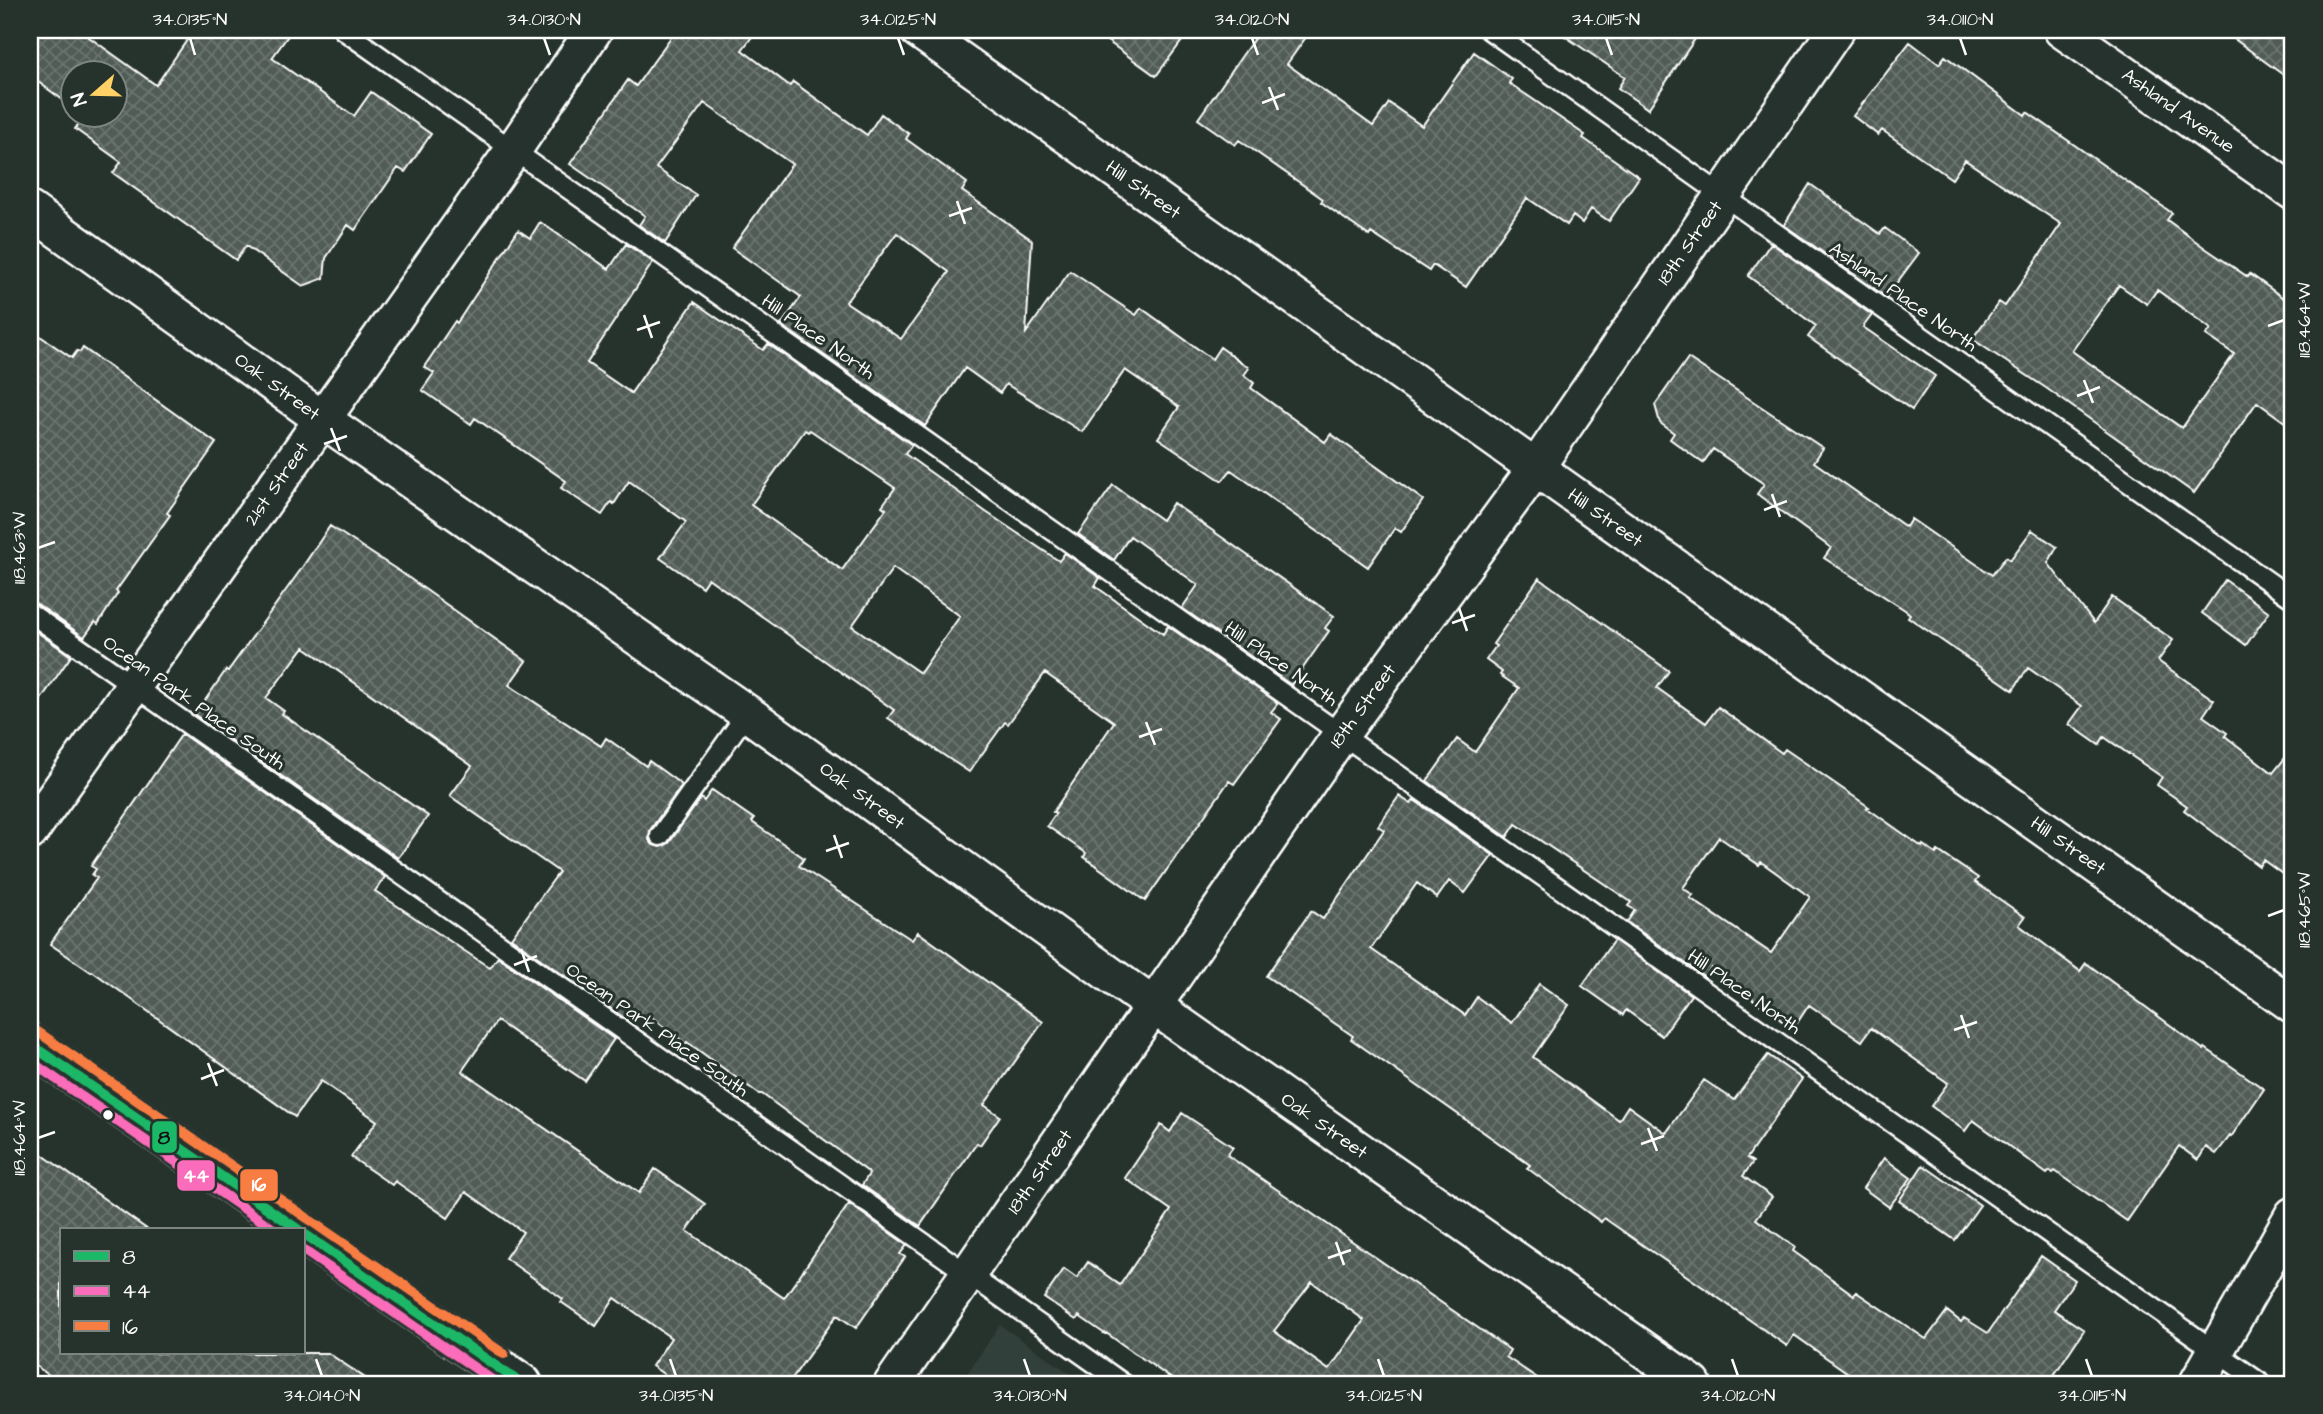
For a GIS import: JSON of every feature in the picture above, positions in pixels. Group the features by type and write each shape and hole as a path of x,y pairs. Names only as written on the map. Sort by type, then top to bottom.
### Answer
{"street":[{"name":"21st Street","path":"35,812 135,687 514,149 594,30"},
{"name":"Hill Street","path":"918,30 2293,1005"},
{"name":"18th Street","path":"892,1384 1342,733 1535,469 1836,30"},
{"name":"Ashland Avenue","path":"2062,30 2293,192"},
{"name":"Oak Street","path":"30,210 323,419 747,713 1155,1007 1693,1384"},
{"path":"30,1044 297,1228"},
{"path":"2197,1384 2293,1214"},
{"path":"304,1233 500,1378"}],"lane":[{"name":"Hill Place North","path":"343,30 2262,1384"},
{"name":"Ashland Place North","path":"1489,30 2293,598"},
{"name":"Ocean Park Place South","path":"30,613 1124,1384"},
{"path":"660,836 747,713"}],"shaded area":[{"path":"1000,1325 1085,1384 960,1384"}],"building":[{"path":"30,30 79,30 121,60 60,60 60,98 30,76"},
{"path":"194,30 292,30 272,58 354,116 371,92 431,134 405,172 398,168 355,230 348,225 326,258 324,278 303,286 246,246 236,260 113,173 121,162 76,130 130,130 130,66 156,85"},
{"path":"676,30 757,30 742,50 790,86 793,82 867,135 881,114 909,134 906,139 967,183 962,191 1032,240 1026,333 1070,271 1136,315 1141,308 1212,359 1220,347 1249,368 1244,375 1254,383 1251,388 1325,442 1331,434 1423,500 1401,532 1395,528 1368,567 1231,470 1222,481 1158,438 1179,407 1125,370 1082,432 1006,384 1000,393 965,368 925,426 781,325 801,297 732,248 792,164 704,103 656,168 696,195 665,243 639,225 645,216 570,164 628,80 636,86","holes":["897,233 949,272 901,339 846,302"]},
{"path":"1092,30 1190,30 1156,76"},
{"path":"1260,30 1311,30 1287,64 1373,126 1389,103 1422,126 1474,52 1512,79 1509,83 1585,135 1583,138 1639,177 1609,221 1591,209 1582,223 1573,216 1567,225 1527,198 1466,287 1433,265 1429,271 1371,233 1369,236 1321,202 1323,199 1239,140 1235,145 1198,119"},
{"path":"1556,30 1701,30 1648,109 1618,88 1625,77"},
{"path":"2222,30 2293,30 2293,82"},
{"path":"1910,42 1939,64 1945,56 2025,115 2027,112 2172,213 2167,220 2293,305 2293,428 2257,402 2194,493 1972,339 1999,302 2005,306 2061,224 1965,160 1952,179 1882,130 1878,135 1853,116","holes":["2119,285 2147,304 2157,290 2211,329 2206,335 2234,354 2182,428 2072,351"]},
{"path":"1810,184 1880,234 1885,228 1919,253 1886,297 1784,225"},
{"path":"540,222 609,269 626,244 653,262 587,363 631,393 694,302 763,350 768,344 912,445 905,454 986,512 1059,561 1065,553 1100,578 1095,586 1163,634 1168,626 1278,703 1271,712 1281,719 1234,784 1229,781 1145,901 1084,857 1086,853 1047,826 1056,813 1053,812 1114,722 1045,673 969,772 888,718 894,710 708,578 702,587 660,558 686,522 629,481 614,504 611,502 602,515 561,488 566,481 475,418 471,424 422,390 434,373 424,367 455,321 457,323 518,230 530,238","holes":["805,430 810,430 895,488 882,506 886,509 842,570 751,505","893,568 960,616 920,673 852,626"]},
{"path":"1771,243 1872,315 1863,327 1935,376 1912,410 1808,337 1816,326 1748,276"},
{"path":"30,329 72,358 83,348 216,443 167,513 170,515 116,591 118,593 98,624 95,622 84,637 37,604 30,602"},
{"path":"1688,358 1823,448 1814,462 1906,527 1911,519 1992,575 2006,557 2010,560 2032,530 2057,547 2048,563 2094,623 2112,597 2173,640 2158,661 2214,700 2203,716 2227,733 2225,736 2273,773 2293,748 2293,882 2263,860 2259,866 2184,810 2187,806 2157,785 2162,777 2104,737 2099,745 2069,724 2082,706 2028,668 2013,690 1908,617 1910,614 1905,610 1824,558 1831,548 1757,494 1764,484 1713,449 1703,463 1670,439 1674,433 1660,423 1655,405"},
{"path":"1113,485 1162,520 1173,503 1334,616 1325,628 1329,631 1291,685 1182,608 1198,585 1130,536 1114,560 1078,534"},
{"path":"330,526 402,573 526,661 509,685 601,746 606,738 646,766 649,761 682,785 650,830 649,840 653,845 660,847 669,843 701,798 704,801 712,790 804,858 799,866 912,940 918,932 1043,1022 984,1105 1000,1116 980,1145 977,1143 920,1226 862,1185 868,1172 762,1094 687,1042 686,1044 650,1016 648,1019 635,1009 627,1020 511,938 559,872 450,796 472,766 304,647 266,698 284,711 282,714 428,816 398,858 195,715"},
{"path":"1539,578 1669,671 1657,688 1706,723 1718,707 1782,753 1785,749 1922,847 1923,845 1936,854 1938,851 1978,878 1975,882 2025,917 2019,925 2080,971 2086,963 2204,1050 2205,1048 2264,1089 2216,1154 2206,1147 2198,1160 2179,1146 2127,1221 2055,1171 2047,1174 1973,1120 1965,1131 1931,1106 1948,1083 1871,1028 1862,1041 1809,1005 1793,1029 1711,968 1705,977 1627,922 1635,910 1628,906 1631,902 1516,824 1507,837 1427,781 1457,739 1475,752 1519,688 1500,675 1502,672 1486,660 1496,646 1493,644","holes":["1719,837 1759,865 1761,862 1810,897 1771,953 1690,898 1693,895 1683,888"]},
{"path":"2225,580 2269,612 2246,645 2202,613"},
{"path":"30,627 71,656 30,715"},
{"path":"182,734 385,877 375,891 490,968 498,957 614,1039 585,1081 497,1021 462,1071 639,1193 655,1169 705,1204 687,1231 784,1298 849,1204 907,1245 900,1254 905,1257 856,1328 837,1315 788,1384 678,1384 652,1366 671,1338 615,1298 596,1326 561,1302 563,1299 505,1258 523,1232 466,1192 448,1218 395,1181 392,1185 351,1157 377,1121 321,1081 295,1117 92,971 50,944 97,878 92,875 96,869 91,866"},
{"path":"1399,796 1411,804 1414,800 1493,855 1465,893 1449,881 1437,898 1417,883 1371,949 1465,1015 1477,997 1512,1023 1539,984 1569,1005 1533,1057 1619,1120 1628,1106 1666,1133 1704,1080 1734,1100 1768,1055 1802,1079 1747,1158 1753,1162 1743,1176 1772,1197 1756,1219 1795,1247 1793,1251 1854,1295 1856,1292 1926,1339 1947,1311 1961,1322 1964,1318 1988,1333 2041,1256 2075,1280 2054,1310 2084,1330 2048,1384 1841,1384 1848,1373 1794,1335 1787,1346 1604,1218 1601,1222 1527,1168 1530,1165 1266,976 1311,911 1323,919 1384,830 1378,826"},
{"path":"1614,940 1691,995 1662,1036 1626,1010 1623,1015 1582,986"},
{"path":"1182,1113 1233,1147 1227,1155 1510,1350 1506,1357 1546,1384 1179,1384 1079,1316 1076,1320 1044,1298 1064,1269 1077,1278 1088,1262 1120,1285 1171,1210 1125,1178 1161,1125 1170,1132","holes":["1312,1282 1364,1320 1329,1370 1274,1331"]},
{"path":"30,1146 145,1228 60,1228 60,1354 328,1353 374,1384 62,1384 30,1362"},
{"path":"1884,1158 1911,1178 1889,1207 1863,1188"},
{"path":"1923,1165 1980,1205 1955,1240 1899,1201"}],"transit line":[{"name":"16","path":"38,1032 307,1218"},
{"name":"8","path":"30,1044 296,1228"},
{"name":"44","path":"30,1061 272,1228"},
{"name":"16","path":"311,1221 504,1354"},
{"name":"8","path":"304,1234 522,1384"},
{"name":"44","path":"304,1251 498,1384"}]}
